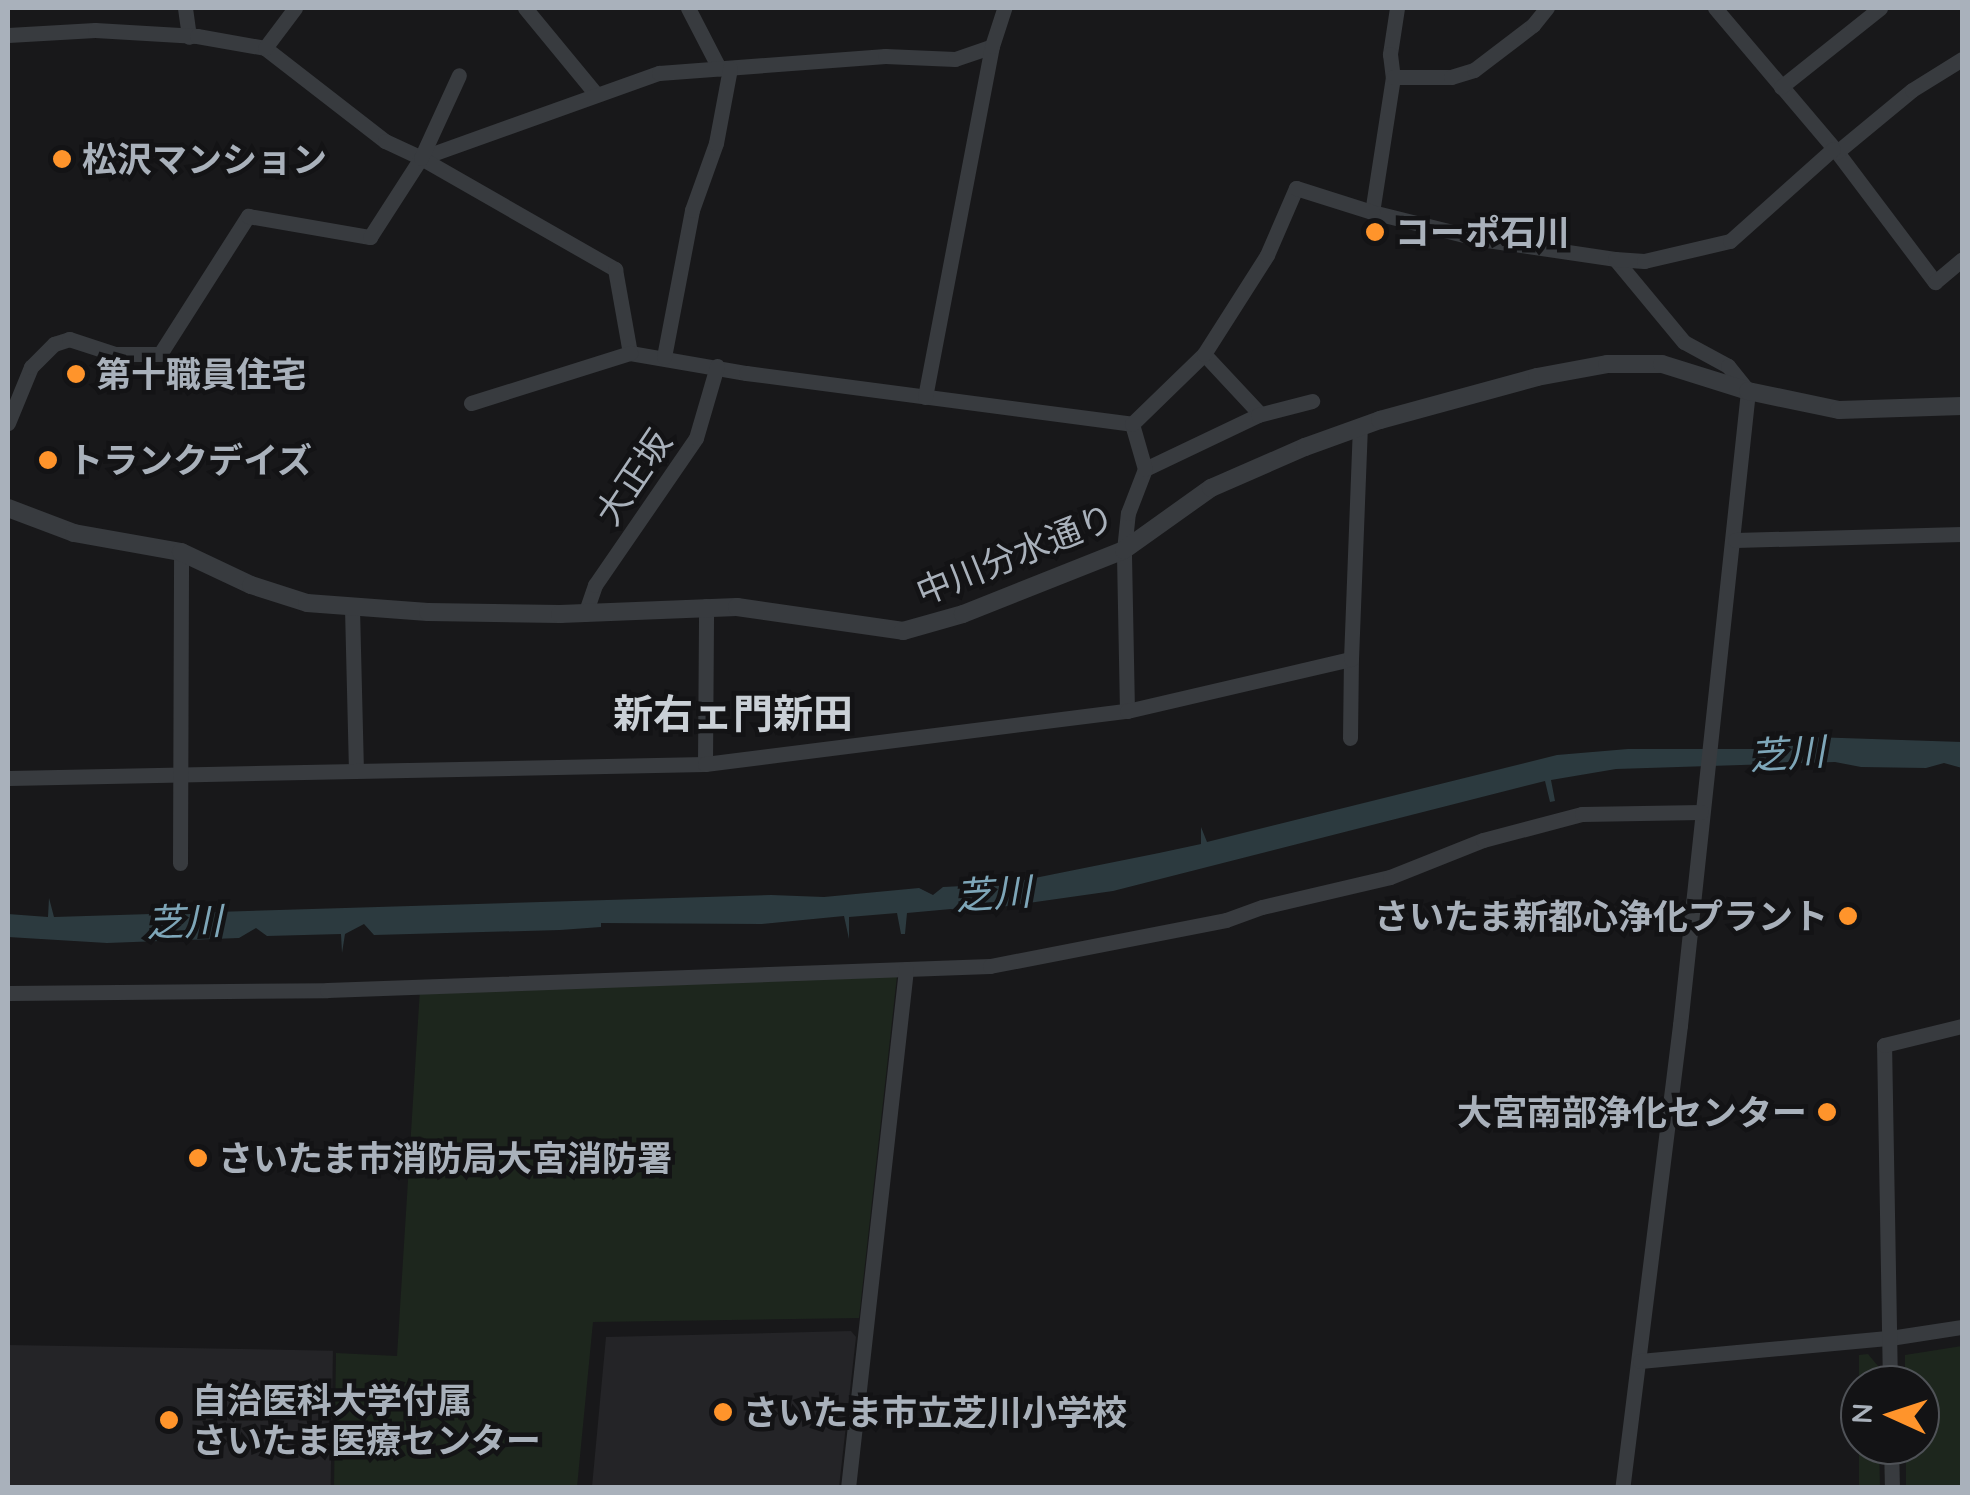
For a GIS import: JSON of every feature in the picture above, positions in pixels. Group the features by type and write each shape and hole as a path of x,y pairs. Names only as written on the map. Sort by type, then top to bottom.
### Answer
{"street":[{"path":"186,8 189,37"},
{"path":"265,48 295,8"},
{"path":"525,8 594,93"},
{"path":"664,357 692,210 716,143 725,68 688,8"},
{"path":"925,398 992,46 1004,8"},
{"path":"1372,212 1393,77 1390,54 1396,8"},
{"path":"1393,77 1451,77 1474,70 1533,25 1547,8"},
{"path":"1715,8 1835,151 1935,282 1962,258"},
{"path":"1781,87 1880,8"},
{"path":"8,35 95,30 265,48 385,141 422,158 614,269 630,354"},
{"path":"422,158 454,150 594,93 659,73 885,56 954,60 992,46"},
{"path":"1132,424 1204,354 1266,255 1296,188 1480,239 1644,261 1730,241 1912,90 1962,59"},
{"path":"8,423 30,367 54,344 69,339 115,354 160,354 248,216 370,237 422,158 458,74"},
{"path":"1615,260 1684,342 1728,366 1748,390 1735,540 1622,1488"},
{"path":"471,402 630,354 1132,424"},
{"path":"1204,354 1260,414"},
{"name":"中川分水通り","path":"8,508 59,529 182,552 282,596 352,608 586,614 706,606 788,612 903,631 963,614 1124,550 1210,488 1360,428 1518,382 1607,364 1662,364 1748,390 1838,410 1962,406"},
{"name":"大正坂","path":"586,614 596,585 696,438 717,366"},
{"path":"1145,469 1260,414 1312,401"},
{"path":"1127,711 1124,550 1128,514 1145,469 1132,424"},
{"path":"1350,738 1360,428"},
{"path":"1735,540 1962,534"},
{"path":"180,863 182,552"},
{"path":"705,764 706,606"},
{"path":"352,608 356,770"},
{"path":"9,778 705,764 1127,711 1351,659"},
{"path":"8,993 328,990 990,966 1226,920 1262,907 1390,877 1483,840 1582,814 1701,808"},
{"path":"848,1488 906,968"},
{"path":"1890,1365 1884,1045 1962,1026"},
{"path":"1640,1361 1890,1338 1962,1326"}],"shaded area":[{"path":"897,976 859,1318 593,1322 577,1487 334,1488 336,1353 397,1356 420,989"},
{"name":"さいたま市立芝川小学校","path":"851,1331 856,1337 839,1487 592,1487 606,1337"},
{"name":"自治医科大学付属 さいたま医療センター","path":"8,1345 333,1351 331,1488 8,1487"},
{"path":"1962,1346 1962,1487 1906,1487 1906,1465 1940,1465 1940,1365 1905,1365 1905,1355"},
{"path":"1868,1354 1877,1365 1859,1365 1859,1355"},
{"path":"1859,1465 1879,1465 1880,1487 1859,1487"}],"water":[{"name":"芝川","path":"1782,736 1962,742 1962,768 1944,763 1926,768 1861,767 1835,762 1616,769 1551,780 1555,801 1550,802 1545,781 1113,891 965,912 951,909 907,913 905,934 901,934 897,913 849,917 849,939 844,916 762,924 601,923 601,927 560,930 374,935 364,924 345,934 342,953 341,934 267,936 256,928 239,938 107,943 8,937 8,914 48,917 49,898 54,917 771,895 824,897 919,888 933,895 943,887 1005,884 1201,844 1201,827 1207,842 1557,755 1628,749 1756,749"}],"place":[{"name":"松沢マンション","path":"62,159"},
{"name":"コーポ石川","path":"1375,232"},
{"name":"第十職員住宅","path":"76,374"},
{"name":"トランクデイズ","path":"48,460"},
{"name":"さいたま新都心浄化プラント","path":"1848,916"},
{"name":"大宮南部浄化センター","path":"1827,1112"},
{"name":"さいたま市消防局大宮消防署","path":"198,1158"},
{"name":"さいたま市立芝川小学校","path":"723,1412"},
{"name":"自治医科大学付属 さいたま医療センター","path":"169,1420"}],"district":[{"name":"新右ェ門新田","path":"733,713"}]}
